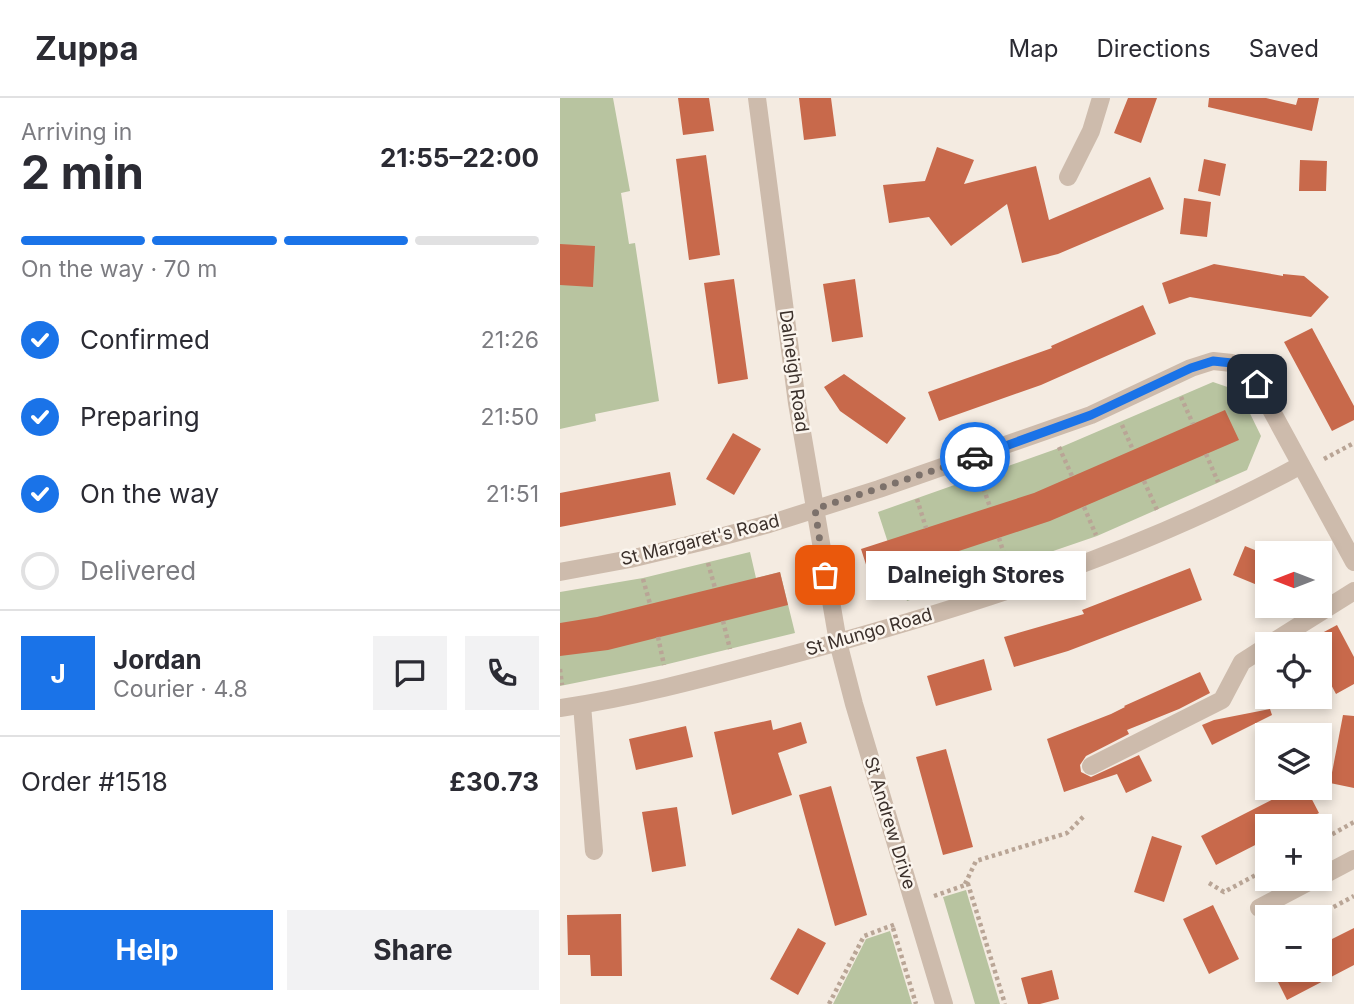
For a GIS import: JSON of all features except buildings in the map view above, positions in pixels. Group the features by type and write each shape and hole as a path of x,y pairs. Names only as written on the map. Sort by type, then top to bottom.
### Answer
{"street":[{"name":"Dalneigh Road","path":"757,98 797,403 838,642"},
{"path":"1068,177 1091,131 1101,98"},
{"name":"St Margaret's Road","path":"560,572 630,559 758,527 973,458 1091,415 1173,376 1213,361 1232,363 1257,384 1303,467"},
{"path":"1303,467 1354,562"},
{"name":"St Mungo Road","path":"560,708 619,699 838,642 951,608 1105,555 1303,467"},
{"path":"1289,632 1354,591"},
{"name":"St Andrew Drive","path":"838,642 944,1004"},
{"path":"1091,766 1222,700 1242,662 1255,654"},
{"path":"582,705 594,851"},
{"path":"1332,871 1354,859"},
{"path":"1265,905 1292,891"}],"path":[{"path":"1173,376 1193,424"},
{"path":"1052,430 1072,476"},
{"path":"1303,467 1354,443"},
{"path":"1206,454 1227,502"},
{"path":"973,458 990,507"},
{"path":"910,478 926,528"},
{"path":"1144,481 1166,530"},
{"path":"1084,507 1105,555"},
{"path":"999,538 1015,587"},
{"path":"935,559 951,608"},
{"path":"708,563 715,588"},
{"path":"643,578 650,604"},
{"path":"723,621 730,650"},
{"path":"658,638 664,665"},
{"path":"560,669 562,686"},
{"path":"965,885 976,861 1067,833 1085,815"},
{"path":"1332,834 1354,822"},
{"path":"1209,883 1224,892 1255,875"},
{"path":"829,1004 864,936 893,927 937,894 968,884 1005,1004"},
{"path":"1332,908 1354,897"},
{"path":"893,927 915,1004"}],"green space":[{"path":"560,98 613,98 630,191 621,193 629,244 635,243 659,401 595,414 596,421 560,429"},
{"path":"1213,382 1239,391 1261,436 1247,470 1097,536 907,601 878,512 1059,448"},
{"path":"750,552 756,578 780,572 795,633 664,665 560,686 560,592 643,578"},
{"path":"966,890 1000,1004 975,1004 943,897"},
{"path":"890,931 912,1004 833,1004 866,939"}],"way so far":[{"path":"825,575 815,509 975,457"}],"place":[{"name":"Dalneigh Stores","path":"825,575"}],"route":[{"path":"975,457 1091,415 1191,368 1213,361 1232,363 1257,384"}]}
